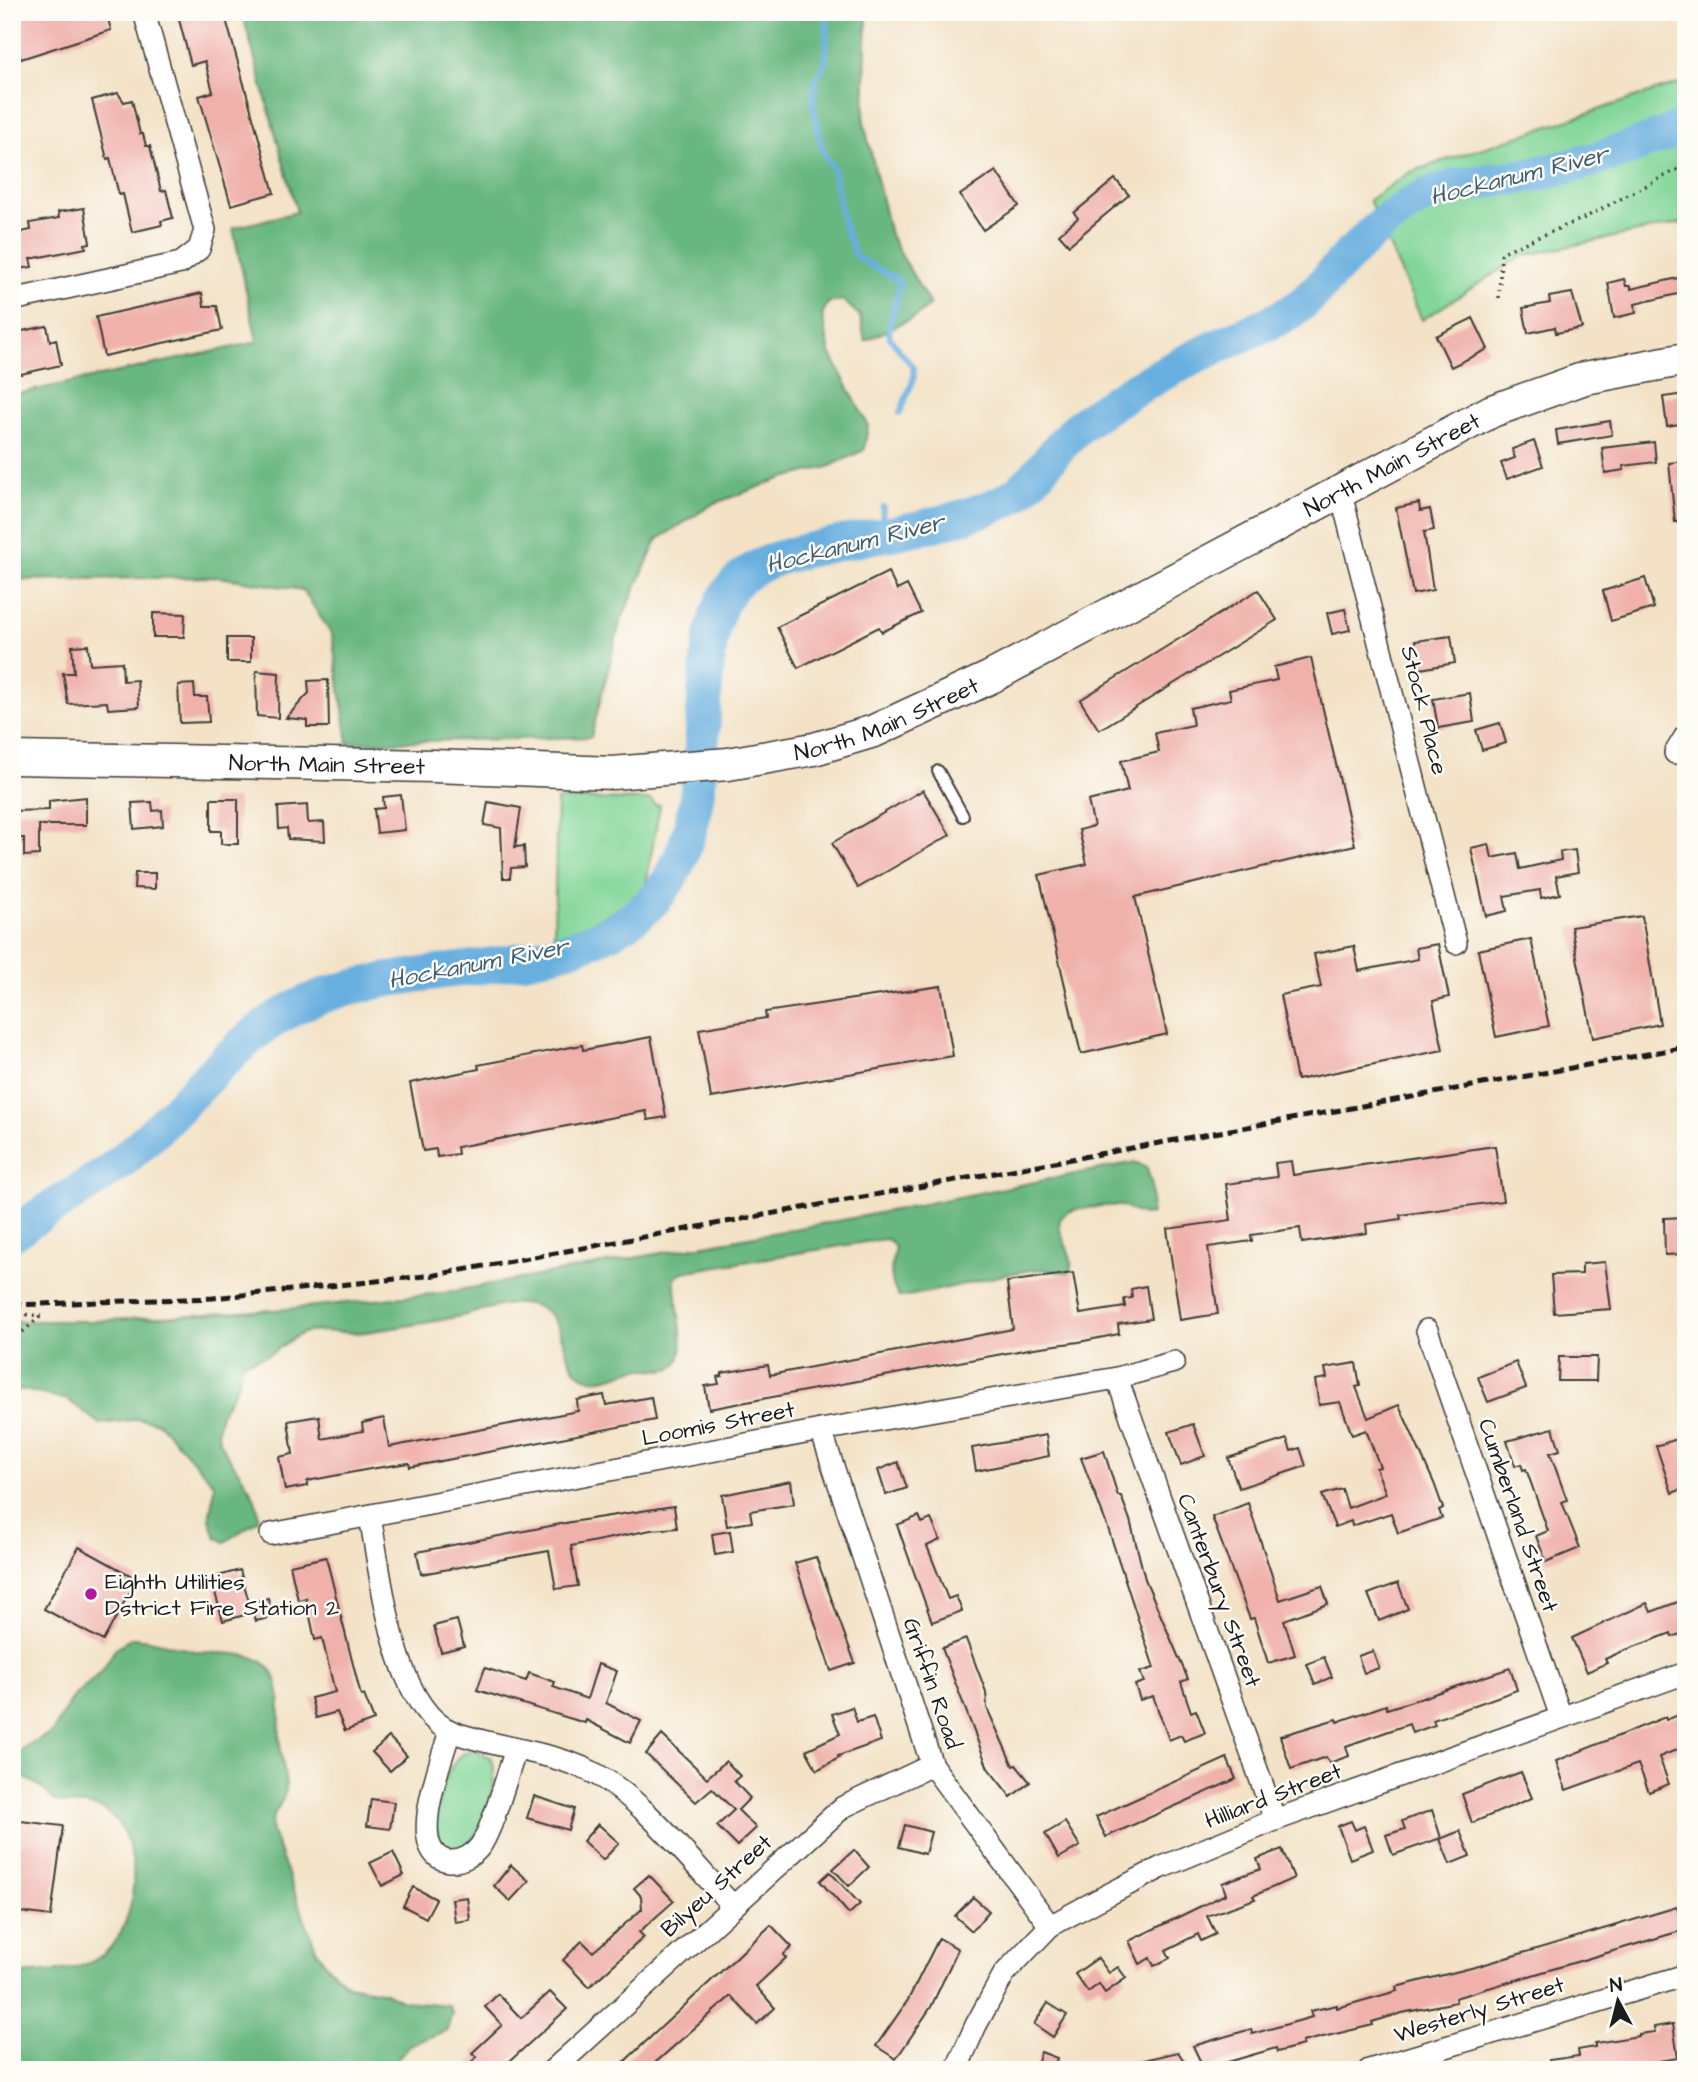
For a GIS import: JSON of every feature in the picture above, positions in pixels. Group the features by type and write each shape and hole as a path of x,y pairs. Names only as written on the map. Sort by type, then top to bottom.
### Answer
{"main road":[{"name":"North Main Street","path":"12,758 420,766 612,773 728,764 814,750 874,731 930,707 1492,411 1585,378 1686,359"}],"street":[{"path":"12,300 181,263 199,249 205,230 144,12"},
{"name":"Stock Place","path":"1340,490 1456,943"},
{"name":"Cumberland Street","path":"1427,1330 1562,1717"},
{"name":"Loomis Street","path":"271,1534 821,1430 1118,1378 1174,1362"},
{"name":"Canterbury Street","path":"1118,1378 1275,1820"},
{"name":"Griffin Road","path":"821,1430 932,1765 1051,1926"},
{"path":"370,1517 397,1649 408,1686 426,1713 450,1731 589,1771 622,1790 732,1905"},
{"name":"Hilliard Street","path":"956,2070 976,2025 1004,1974 1051,1926 1160,1868 1275,1820 1686,1673"},
{"path":"450,1731 427,1815 426,1839 434,1853 449,1861 471,1857 482,1844 516,1750"},
{"name":"Bilyeu Street","path":"553,2070 843,1807 932,1765"},
{"name":"Westerly Street","path":"1368,2070 1686,1975"}],"lane":[{"path":"938,771 963,816"}],"path":[{"path":"1499,298 1501,255 1505,250 1582,219 1686,165"},
{"path":"12,1313 41,1316 33,1326 12,1341"}],"green space":[{"path":"242,12 867,12 864,122 890,235 930,305 917,316 865,341 860,316 843,300 828,303 822,314 830,353 868,425 864,450 828,467 783,478 713,504 657,540 620,623 591,737 348,743 332,635 303,590 219,577 12,580 12,395 257,342 233,228 297,212"},
{"path":"1686,81 1686,222 1522,256 1422,320 1369,200 1410,172"},
{"path":"557,799 651,800 655,805 660,805 644,895 591,923 554,937"},
{"path":"1135,1162 1147,1168 1152,1186 1151,1214 1113,1205 1071,1211 1062,1217 1059,1225 1069,1254 1069,1272 1031,1270 899,1297 892,1279 895,1247 889,1240 884,1239 682,1272 675,1278 681,1353 678,1362 667,1369 639,1369 598,1379 580,1374 572,1365 552,1317 542,1309 520,1303 366,1332 303,1333 268,1355 242,1363 238,1384 221,1413 218,1433 221,1443 248,1485 258,1508 258,1520 225,1542 216,1537 210,1520 214,1484 159,1423 140,1419 100,1424 68,1400 20,1389 12,1395 12,1321 93,1321 287,1309 443,1293 848,1219"},
{"path":"132,1638 200,1652 248,1656 265,1664 273,1673 279,1696 280,1745 286,1788 272,1820 272,1832 316,1949 326,1965 348,1985 386,1992 403,2001 448,2005 452,2013 447,2030 410,2045 387,2070 12,2070 12,1975 75,1968 95,1960 110,1948 122,1931 129,1910 133,1865 128,1844 119,1825 106,1811 53,1799 40,1787 15,1773 12,1756 53,1731 73,1697 101,1672 116,1648"},
{"path":"474,1750 491,1758 494,1768 490,1801 476,1835 465,1845 453,1849 440,1843 436,1832 438,1801 451,1768 465,1753"}],"building":[{"path":"30,12 106,12 111,30 21,59 18,50 12,52 12,17"},
{"path":"177,12 224,12 274,193 231,205 199,96 213,92 205,61 191,65"},
{"path":"118,93 124,102 132,100 140,134 143,134 146,146 150,146 161,191 166,190 173,218 161,221 162,225 132,232 123,194 119,195 110,158 107,159 92,100"},
{"path":"996,171 1019,206 983,230 960,195"},
{"path":"1115,179 1129,195 1069,245 1059,234 1078,218 1074,213"},
{"path":"84,208 90,243 85,244 86,248 30,259 32,267 12,270 12,234 31,230 30,223 59,218 58,212"},
{"path":"1686,276 1686,292 1635,304 1636,313 1614,318 1608,283 1624,279 1626,286 1631,286 1631,289"},
{"path":"202,293 204,306 217,306 222,330 104,356 96,317"},
{"path":"1572,293 1582,328 1556,333 1555,327 1528,333 1523,308 1550,303 1549,297"},
{"path":"1473,318 1488,349 1451,367 1436,336"},
{"path":"47,326 50,341 56,339 61,365 12,376 12,338 18,336 17,332"},
{"path":"1686,394 1686,423 1667,426 1663,397"},
{"path":"1610,421 1612,435 1558,444 1556,430"},
{"path":"1534,441 1543,466 1507,479 1501,463 1515,458 1512,449"},
{"path":"1654,442 1656,462 1623,466 1624,470 1605,473 1602,448"},
{"path":"1686,461 1686,522 1675,522 1669,463"},
{"path":"1419,503 1420,511 1430,509 1434,530 1424,532 1433,590 1413,594 1396,508"},
{"path":"888,572 897,590 907,585 921,613 882,632 879,627 798,668 777,627"},
{"path":"1645,578 1654,608 1611,621 1603,591"},
{"path":"1258,590 1277,620 1099,730 1080,700"},
{"path":"1345,609 1350,630 1332,634 1327,613"},
{"path":"153,613 185,614 184,637 153,637"},
{"path":"1451,636 1455,663 1420,669 1415,641"},
{"path":"227,638 251,638 251,662 227,662"},
{"path":"88,645 90,664 122,662 123,681 137,680 139,707 108,709 107,702 68,704 63,673 74,673 72,646"},
{"path":"1311,658 1355,845 1135,897 1167,1034 1081,1054 1039,875 1087,864 1079,830 1094,826 1088,801 1128,791 1121,761 1159,752 1155,733 1193,725 1190,708 1231,699 1229,690 1277,680 1274,667"},
{"path":"256,671 279,673 278,718 257,716"},
{"path":"328,680 329,727 307,727 307,720 286,718 309,693 308,681"},
{"path":"194,684 195,697 207,697 209,722 180,723 178,685"},
{"path":"1470,693 1474,722 1438,728 1433,699"},
{"path":"1500,723 1506,743 1482,750 1476,730"},
{"path":"923,790 950,835 858,888 832,843"},
{"path":"401,795 405,830 377,833 374,809 384,808 383,797"},
{"path":"86,797 86,825 39,825 39,855 24,856 24,838 12,838 12,811 49,810 49,801"},
{"path":"211,799 238,799 238,844 221,844 221,831 211,831"},
{"path":"152,802 153,811 162,810 163,826 134,829 132,803"},
{"path":"488,802 521,808 515,847 524,846 525,867 511,868 510,878 503,878 501,828 484,825"},
{"path":"307,805 308,823 324,822 325,841 288,839 287,828 279,829 278,807"},
{"path":"1489,844 1492,858 1517,853 1520,869 1561,860 1560,852 1575,850 1578,872 1556,876 1560,894 1541,898 1540,890 1504,896 1507,911 1486,916 1471,848"},
{"path":"135,873 155,873 155,889 134,888"},
{"path":"1642,916 1660,1024 1593,1038 1571,927"},
{"path":"1531,939 1549,1026 1496,1037 1478,950"},
{"path":"1438,944 1449,997 1433,1001 1443,1050 1297,1080 1280,995 1321,987 1314,954 1354,946 1359,971 1418,959 1416,948"},
{"path":"941,986 953,1056 711,1098 699,1029 766,1018 765,1012"},
{"path":"651,1037 666,1117 648,1120 646,1111 457,1147 458,1154 437,1157 436,1149 423,1151 410,1083 479,1069 478,1065 582,1045 583,1050"},
{"path":"1495,1146 1503,1201 1400,1215 1401,1219 1366,1224 1367,1233 1302,1243 1300,1228 1251,1235 1252,1241 1208,1247 1218,1314 1180,1320 1167,1229 1231,1220 1226,1184 1277,1177 1275,1163 1291,1161 1293,1175"},
{"path":"1686,1217 1686,1254 1665,1255 1664,1218"},
{"path":"1605,1262 1611,1309 1554,1313 1551,1275 1582,1274 1582,1264"},
{"path":"1073,1273 1080,1314 1125,1307 1124,1299 1132,1298 1131,1289 1146,1286 1151,1319 1118,1324 1119,1334 709,1409 705,1386 719,1384 717,1377 722,1376 722,1373 768,1365 770,1375 1013,1329 1007,1282"},
{"path":"1559,1357 1597,1357 1596,1381 1558,1381"},
{"path":"1516,1362 1526,1388 1488,1402 1478,1377"},
{"path":"1356,1363 1360,1386 1356,1387 1368,1418 1399,1405 1434,1483 1443,1508 1439,1510 1442,1518 1398,1533 1391,1513 1352,1526 1351,1521 1335,1527 1322,1495 1342,1489 1348,1508 1386,1494 1376,1468 1380,1467 1366,1430 1352,1435 1340,1402 1319,1405 1315,1380 1327,1378 1325,1368"},
{"path":"604,1395 606,1405 651,1397 655,1420 410,1467 409,1463 370,1469 307,1481 307,1486 285,1490 279,1457 293,1454 288,1421 319,1416 322,1439 363,1431 362,1423 384,1418 389,1447 578,1411 577,1400"},
{"path":"1193,1424 1205,1456 1181,1465 1169,1432"},
{"path":"1553,1428 1560,1450 1550,1453 1567,1500 1562,1502 1580,1548 1546,1562 1536,1536 1548,1531 1526,1469 1523,1470 1521,1464 1515,1466 1507,1441"},
{"path":"1046,1435 1049,1456 976,1471 972,1448"},
{"path":"1686,1436 1686,1488 1672,1493 1656,1446"},
{"path":"1287,1439 1291,1451 1300,1448 1306,1466 1239,1488 1228,1458"},
{"path":"1104,1451 1118,1496 1121,1496 1130,1520 1145,1579 1188,1679 1181,1682 1191,1712 1196,1710 1205,1733 1184,1741 1181,1735 1169,1740 1153,1696 1140,1700 1135,1685 1144,1682 1140,1672 1154,1668 1108,1528 1081,1458"},
{"path":"898,1462 907,1488 886,1495 878,1470"},
{"path":"791,1481 794,1504 750,1511 752,1522 727,1526 722,1495"},
{"path":"1248,1503 1280,1600 1322,1586 1328,1604 1284,1620 1295,1655 1268,1663 1254,1618 1250,1619 1212,1517"},
{"path":"674,1506 677,1528 651,1530 571,1546 578,1586 556,1589 549,1551 421,1574 417,1552 571,1522"},
{"path":"919,1516 922,1523 931,1519 940,1540 927,1546 948,1599 956,1596 962,1611 932,1622 897,1525"},
{"path":"730,1531 733,1552 715,1555 712,1534"},
{"name":"Eighth Utilities Dstrict Fire Station 2","path":"79,1547 137,1579 103,1641 44,1609"},
{"path":"326,1557 361,1696 364,1695 374,1720 345,1731 337,1712 316,1718 311,1698 335,1692 322,1638 315,1640 306,1598 298,1600 290,1565"},
{"path":"816,1557 855,1663 831,1671 795,1563"},
{"path":"240,1570 252,1613 223,1621 211,1578"},
{"path":"1398,1583 1408,1609 1379,1621 1368,1594"},
{"path":"268,1598 273,1617 256,1621 251,1603"},
{"path":"1686,1599 1686,1632 1672,1637 1671,1633 1623,1651 1605,1659 1607,1663 1587,1672 1572,1638 1647,1603 1651,1612"},
{"path":"457,1620 464,1646 441,1652 434,1626"},
{"path":"966,1639 986,1692 987,1708 1013,1766 1016,1765 1030,1782 1011,1797 988,1768 942,1648"},
{"path":"1373,1651 1379,1668 1364,1673 1358,1656"},
{"path":"1324,1657 1332,1677 1315,1684 1307,1664"},
{"path":"598,1664 617,1671 606,1703 641,1721 630,1743 586,1720 585,1723 477,1690 485,1668 526,1681 529,1673 555,1682 553,1687 587,1699"},
{"path":"1510,1668 1517,1690 1433,1720 1435,1725 1412,1733 1409,1724 1346,1746 1349,1756 1329,1763 1326,1757 1291,1769 1280,1736 1336,1719 1337,1722 1386,1705 1387,1709"},
{"path":"852,1707 857,1722 873,1717 881,1741 838,1756 839,1758 817,1770 806,1750 840,1734 832,1714"},
{"path":"1686,1712 1686,1746 1659,1757 1669,1784 1649,1792 1638,1764 1566,1790 1556,1761 1665,1717 1666,1720"},
{"path":"662,1735 707,1778 726,1761 740,1776 734,1781 750,1798 738,1810 756,1828 737,1846 717,1826 734,1810 712,1788 696,1802 646,1754"},
{"path":"389,1737 407,1756 390,1771 372,1752"},
{"path":"1227,1758 1236,1779 1106,1837 1096,1817"},
{"path":"1521,1772 1532,1798 1472,1823 1462,1794"},
{"path":"534,1796 574,1809 568,1830 527,1818"},
{"path":"371,1799 394,1802 390,1829 367,1826"},
{"path":"1432,1810 1441,1838 1393,1855 1386,1835 1405,1829 1402,1821"},
{"path":"12,1820 63,1826 51,1916 12,1911"},
{"path":"1351,1821 1355,1830 1364,1826 1373,1850 1350,1859 1338,1826"},
{"path":"1065,1822 1080,1846 1059,1858 1045,1834"},
{"path":"598,1824 619,1843 603,1860 583,1841"},
{"path":"905,1825 931,1832 925,1854 899,1847"},
{"path":"1460,1831 1470,1856 1450,1864 1440,1839"},
{"path":"1282,1849 1294,1878 1253,1896 1255,1899 1207,1916 1216,1934 1201,1941 1198,1934 1166,1950 1170,1958 1154,1966 1150,1958 1140,1964 1129,1941 1226,1894 1222,1883 1261,1869 1257,1859"},
{"path":"854,1850 869,1867 849,1886 833,1869"},
{"path":"393,1852 404,1875 382,1886 370,1863"},
{"path":"511,1865 529,1881 510,1901 494,1886"},
{"path":"830,1872 860,1904 849,1914 820,1881"},
{"path":"649,1875 674,1901 639,1932 644,1937 589,1987 563,1960 582,1941 593,1952 642,1909 641,1896 634,1888"},
{"path":"413,1887 436,1899 426,1918 403,1906"},
{"path":"467,1897 470,1920 455,1922 452,1899"},
{"path":"973,1897 989,1911 972,1931 955,1916"},
{"path":"1677,1907 1684,1930 1455,1998 1456,2002 1402,2013 1372,2022 1373,2025 1302,2042 1303,2045 1277,2052 1276,2048 1204,2069 1193,2046 1251,2029 1252,2034 1312,2017 1310,2011 1337,2005 1337,2008 1397,1991 1396,1987 1479,1966"},
{"path":"771,1925 792,1947 783,1955 786,1958 756,1986 775,2008 757,2024 731,1996 647,2070 634,2070 625,2061"},
{"path":"939,1938 958,1949 931,2007 896,2059 876,2046 908,2000"},
{"path":"1098,1958 1109,1973 1118,1967 1126,1978 1105,1993 1099,1984 1088,1992 1075,1974"},
{"path":"550,1992 567,2009 500,2070 462,2070 477,2057 472,2053 502,2025 485,2007 498,1994 521,2018"},
{"path":"1048,2003 1067,2015 1053,2037 1034,2024"},
{"path":"1673,2024 1678,2058 1659,2061 1660,2065 1627,2070 1550,2070 1549,2060 1579,2056 1578,2050 1595,2047 1595,2043 1639,2036 1655,2032 1654,2027"},
{"path":"1041,2052 1057,2058 1053,2070 1035,2070"},
{"path":"1178,2052 1190,2070 1129,2070 1128,2064"}],"waterway":[{"path":"828,12 825,65 816,78 813,104 822,150 833,169 844,227 856,257 898,280 900,285 889,329 890,338 913,367 914,378 900,413"},
{"name":"Hockanum River","path":"12,1234 129,1155 236,1050 283,1014 309,1001 348,988 519,961 560,951 598,937 633,918 658,895 676,868 688,837 696,803 707,667 713,631 725,597 732,587 751,571 796,553 960,518 1013,496 1085,422 1154,378 1295,309 1376,230 1406,207 1430,194 1472,183 1531,175 1571,166 1630,148 1686,125"},
{"path":"881,535 883,507"}],"railway":[{"path":"12,1305 213,1298 435,1275 1686,1047"}],"place":[{"name":"Eighth Utilities Dstrict Fire Station 2","path":"91,1594"}]}
